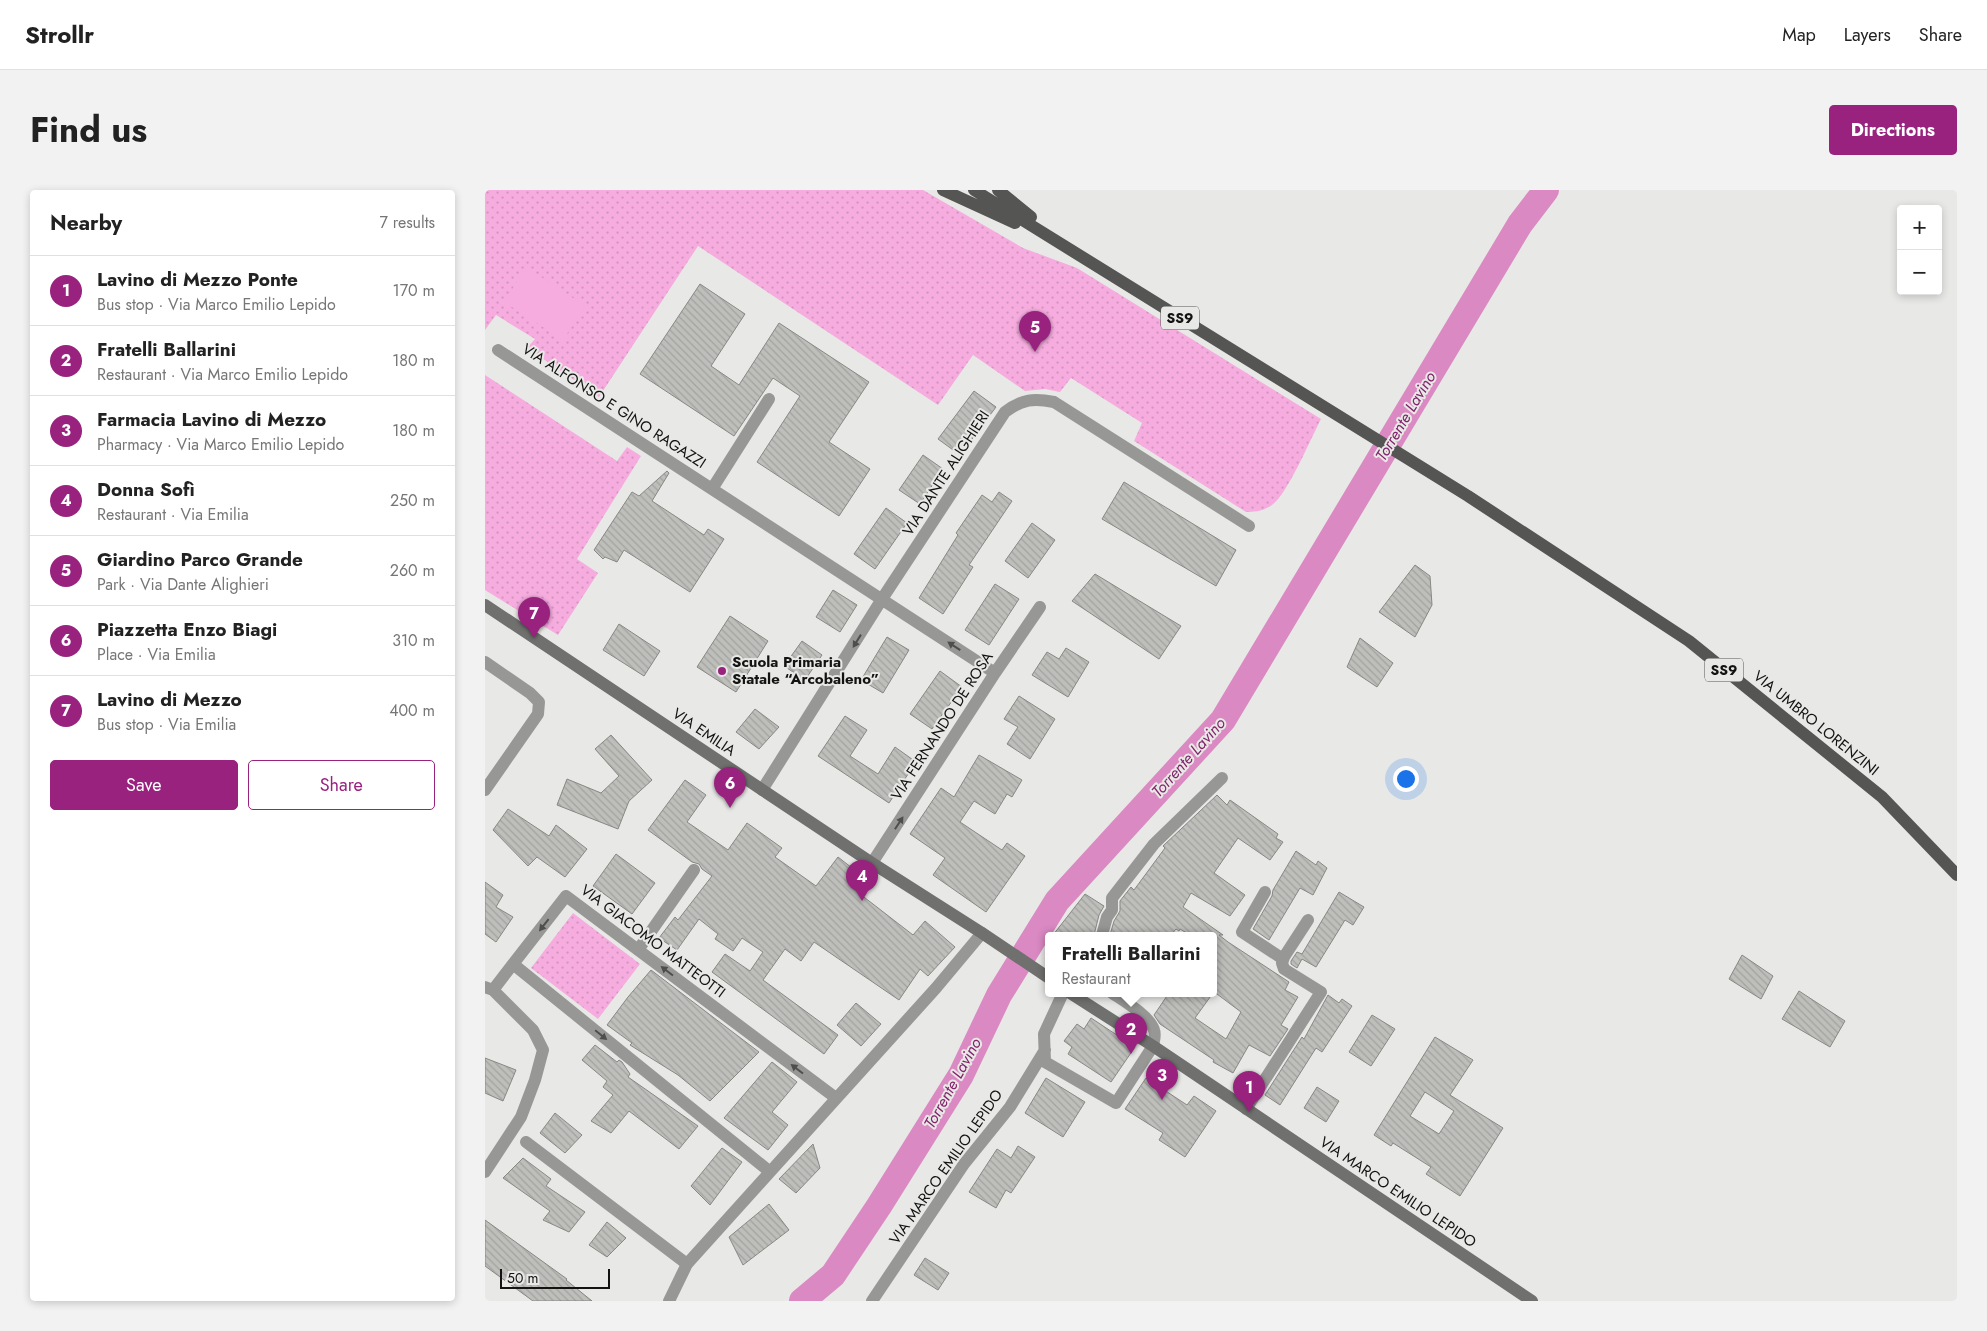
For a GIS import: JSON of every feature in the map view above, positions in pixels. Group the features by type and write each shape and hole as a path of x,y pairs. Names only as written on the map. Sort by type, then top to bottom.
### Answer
{"main road":[{"path":"943,190 1065,246"},
{"name":"SS9","path":"975,190 1065,246"},
{"path":"998,190 1065,246"},
{"name":"VIA UMBRO LORENZINI","path":"1065,246 1468,496 1689,642 1882,797 1957,875"},
{"name":"VIA EMILIA","path":"485,605 872,864 986,936"},
{"path":"986,936 1045,976"},
{"name":"VIA MARCO EMILIO LEPIDO","path":"1076,997 1153,1046 1532,1301"}],"street":[{"name":"VIA ALFONSO E GINO RAGAZZI","path":"498,350 995,672"},
{"name":"VIA ALFONSO E GINO RAGAZZI","path":"711,489 769,399"},
{"name":"VIA DANTE ALIGHIERI","path":"762,790 883,599 1005,412 1017,403 1038,399 1054,402 1249,526"},
{"name":"VIA FERNANDO DE ROSA","path":"872,864 995,672 1040,607"},
{"path":"485,662 530,693 539,702 538,714 485,790"},
{"path":"1103,932 1107,917 1112,910 1112,898 1154,844 1222,778"},
{"path":"638,950 694,870"},
{"path":"1265,892 1242,932 1283,959"},
{"name":"VIA GIACOMO MATTEOTTI","path":"513,964 567,896 836,1098"},
{"path":"1246,1110 1321,992 1284,969 1282,963 1308,920"},
{"path":"669,1301 687,1264 769,1171 986,936"},
{"path":"485,1172 521,1117 535,1080 543,1050 533,1030 489,988 513,964 769,1171"},
{"name":"VIA MARCO EMILIO LEPIDO","path":"872,1301 964,1164 1010,1107 1045,1050 1045,1034 1061,997"},
{"path":"1045,1050 1045,1062 1117,1102 1153,1046 1155,1036 1152,1025 1133,1007 1118,997"},
{"path":"526,1142 687,1264"}],"shaded area":[{"path":"485,190 923,190 1023,248 1077,268 1321,419 1285,490 1278,499 1266,509 1246,512 1134,441 1142,423 1071,378 1060,392 1045,389 1025,391 973,355 938,405 698,246 599,397 527,348 535,339 496,315 485,330"},
{"path":"526,267 585,306 563,340 504,302"},
{"path":"485,375 617,461 627,447 641,456 577,559 598,573 558,635 485,590"},
{"path":"573,913 640,964 598,1019 531,968"}],"building":[{"path":"700,284 745,314 711,366 739,385 779,323 869,382 829,442 870,469 839,516 757,462 800,396 773,378 734,436 640,374"},
{"path":"974,391 996,407 960,455 938,439"},
{"path":"923,455 943,469 920,504 899,490"},
{"path":"667,471 669,473 652,501 704,535 708,529 724,539 690,592 624,550 617,562 605,557 603,559 594,550 632,492 639,496"},
{"path":"1124,482 1236,550 1216,586 1102,519"},
{"path":"999,492 1012,501 969,565 973,567 943,614 919,598 958,535 956,533 982,495 992,502"},
{"path":"886,508 907,523 875,569 854,554"},
{"path":"1032,523 1055,540 1028,578 1005,561"},
{"path":"1415,565 1430,576 1432,605 1415,637 1379,612"},
{"path":"1095,574 1181,626 1159,659 1072,601"},
{"path":"995,584 1019,599 989,645 965,630"},
{"path":"833,590 857,605 840,632 816,617"},
{"path":"730,616 768,641 736,692 697,667"},
{"path":"619,624 660,651 644,676 603,650"},
{"path":"887,637 909,650 883,693 861,680"},
{"path":"1360,638 1393,663 1377,687 1347,667"},
{"path":"802,641 822,655 805,680 784,666"},
{"path":"1066,648 1089,662 1068,697 1032,675 1047,652 1059,659"},
{"path":"940,671 962,687 932,729 910,714"},
{"path":"1019,696 1055,719 1030,759 1007,744 1018,727 1004,719"},
{"path":"755,709 779,727 759,749 736,732"},
{"path":"845,716 867,730 850,756 878,774 895,747 916,762 889,803 818,756"},
{"path":"611,735 652,780 629,801 618,829 557,805 567,779 601,793 619,776 595,749"},
{"path":"979,755 1022,780 1012,797 1007,794 995,814 974,801 960,822 1002,850 1007,843 1025,856 986,912 933,875 945,858 910,834 941,788 954,797"},
{"path":"685,780 706,795 687,822 728,850 747,823 782,848 775,857 816,886 838,857 870,882 860,894 913,935 925,921 955,947 928,976 920,969 899,1000 814,942 801,961 785,949 763,980 838,1035 824,1054 712,972 725,954 750,971 763,952 742,938 733,951 715,939 718,934 699,919 677,950 659,938 675,917 678,920 712,876 702,869 699,864 692,862 648,830"},
{"path":"1217,795 1227,805 1230,800 1278,834 1276,838 1283,842 1270,860 1238,838 1214,873 1245,895 1230,916 1191,893 1183,907 1223,935 1219,935 1228,942 1289,982 1285,990 1298,997 1281,1025 1288,1029 1270,1056 1249,1045 1233,1073 1213,1062 1214,1060 1160,1024 1154,1015 1166,997 1210,997 1195,1018 1226,1039 1241,1012 1217,994 1217,932 1185,932 1176,929 1174,932 1111,932 1114,921 1120,911 1120,901 1131,887 1134,890 1165,848 1163,846"},
{"path":"508,809 549,836 556,825 587,849 565,877 537,857 528,866 493,830"},
{"path":"1296,851 1316,865 1318,861 1327,868 1313,895 1300,888 1269,940 1253,929"},
{"path":"616,854 655,883 632,914 593,886"},
{"path":"485,882 503,895 496,907 513,917 496,942 485,934"},
{"path":"1339,892 1364,907 1353,925 1345,920 1316,967 1302,959 1297,968 1291,964 1291,961 1297,952 1302,954"},
{"path":"1085,894 1104,906 1099,915 1095,932 1055,932"},
{"path":"1742,955 1773,976 1761,999 1729,979"},
{"path":"651,970 759,1052 710,1101 678,1075 630,1045 632,1043 607,1025"},
{"path":"1799,991 1845,1021 1830,1047 1782,1019"},
{"path":"1328,995 1339,1003 1342,999 1352,1006 1322,1052 1316,1048 1280,1105 1265,1095 1302,1037 1304,1039"},
{"path":"856,1003 881,1024 861,1046 837,1025"},
{"path":"1372,1015 1395,1029 1371,1066 1349,1052"},
{"path":"1091,1018 1135,1047 1111,1082 1068,1054 1072,1047 1064,1041 1077,1024 1084,1029"},
{"path":"1435,1037 1473,1060 1450,1095 1503,1128 1460,1196 1426,1174 1431,1167 1393,1143 1391,1146 1374,1135","holes":["1425,1092 1454,1111 1439,1134 1410,1116"]},
{"path":"595,1045 617,1062 619,1060 622,1062 630,1074 628,1077 698,1126 679,1149 629,1111 611,1133 591,1121 613,1095 603,1087 607,1081 582,1060"},
{"path":"485,1058 516,1070 503,1101 485,1093"},
{"path":"772,1062 797,1082 772,1112 788,1125 768,1150 724,1118"},
{"path":"1046,1078 1085,1102 1063,1137 1025,1113"},
{"path":"1146,1078 1187,1105 1194,1096 1216,1111 1185,1157 1159,1140 1163,1133 1125,1109"},
{"path":"1317,1087 1339,1101 1326,1122 1304,1108"},
{"path":"555,1113 582,1135 565,1153 540,1133"},
{"path":"813,1144 820,1168 796,1193 779,1179"},
{"path":"1018,1146 1035,1157 1011,1193 1006,1190 996,1208 969,1192 997,1149 1011,1158"},
{"path":"722,1148 742,1162 710,1205 691,1186"},
{"path":"523,1158 551,1179 546,1186 585,1212 569,1232 543,1220 550,1211 503,1178"},
{"path":"769,1204 789,1230 743,1265 729,1237"},
{"path":"485,1220 567,1279 592,1301 533,1301 485,1266"},
{"path":"607,1222 626,1238 607,1257 589,1245"},
{"path":"925,1258 949,1273 938,1290 914,1275"}],"waterway":[{"name":"Torrente Lavino","path":"802,1301 833,1275 879,1206 961,1075 999,995 1057,901 1223,720 1520,224 1546,190"}],"place":[{"name":"Giardino Parco Grande","path":"1035,352"},
{"name":"Lavino di Mezzo","path":"534,638"},
{"name":"Scuola Primaria Statale “Arcobaleno”","path":"722,671"},
{"name":"Piazzetta Enzo Biagi","path":"730,808"},
{"name":"Donna Sofì","path":"862,901"},
{"name":"Fratelli Ballarini","path":"1131,1054"},
{"name":"Farmacia Lavino di Mezzo","path":"1162,1100"},
{"name":"Lavino di Mezzo Ponte","path":"1249,1112"}]}
